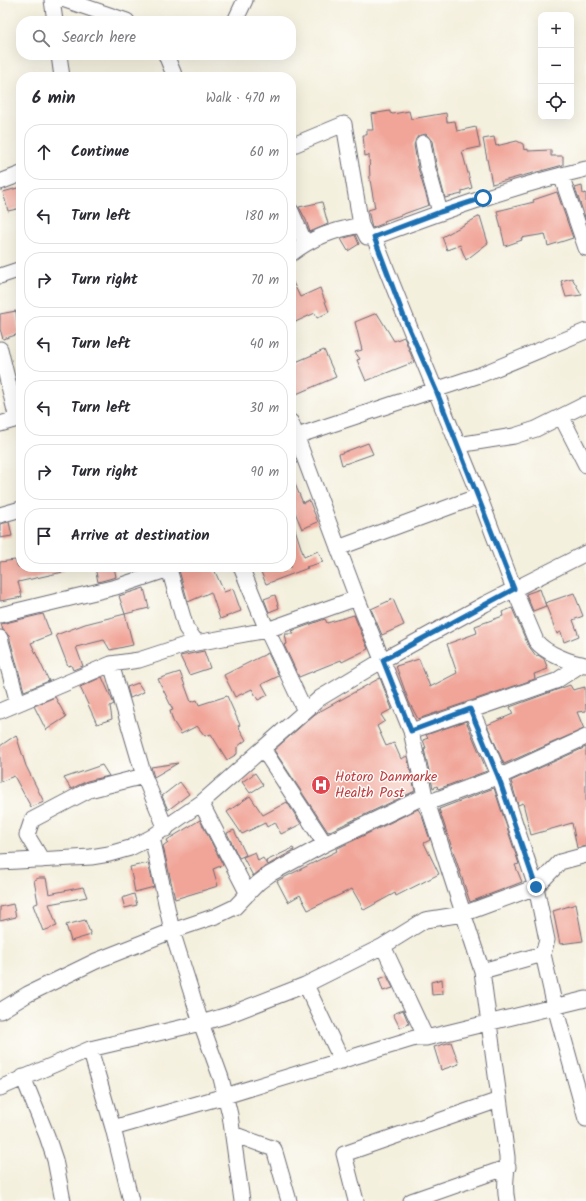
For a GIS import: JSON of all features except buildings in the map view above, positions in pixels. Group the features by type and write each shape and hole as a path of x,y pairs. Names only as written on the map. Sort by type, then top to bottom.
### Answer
{"street":[{"path":"52,0 54,16"},
{"path":"64,0 112,16"},
{"path":"237,16 245,0"},
{"path":"60,60 61,72"},
{"path":"168,60 173,72"},
{"path":"296,144 344,124 361,225 367,237 374,237 440,212 561,175 586,169"},
{"path":"423,143 427,166 440,212"},
{"path":"561,175 586,248"},
{"path":"0,182 16,176"},
{"path":"296,222 305,243"},
{"path":"296,250 305,243 337,230 361,225"},
{"path":"374,237 404,317 436,390 514,589 539,644 560,656 584,664"},
{"path":"0,276 16,271"},
{"path":"296,431 436,390 480,375 586,331"},
{"path":"0,349 16,408"},
{"path":"458,445 514,436 536,429 562,418 586,404"},
{"path":"562,418 586,465"},
{"path":"0,424 16,420"},
{"path":"296,440 357,598 411,731 426,800 482,971 508,1167 504,1180 507,1201"},
{"path":"338,548 478,496"},
{"path":"0,515 16,510"},
{"path":"0,862 109,854 130,848 152,837 166,829 201,803 320,698 383,660 514,589 586,553"},
{"path":"170,572 186,628 197,643"},
{"path":"243,572 267,630 305,711"},
{"path":"0,615 116,587 136,573"},
{"path":"0,711 111,664 138,660 197,643 267,630 357,598"},
{"path":"0,638 18,703"},
{"path":"111,664 144,776 166,829"},
{"path":"411,731 470,709 556,681 584,664"},
{"path":"470,709 498,776 536,887 547,940 543,954 555,1007 586,1119"},
{"path":"0,1011 28,994 96,961 222,913 235,906 258,883 270,874 325,844 426,800 498,776 586,737"},
{"path":"263,749 325,844"},
{"path":"42,860 27,835 32,820 89,790 144,776"},
{"path":"201,803 248,894"},
{"path":"152,837 172,931 201,1023 221,1078 230,1115 242,1201"},
{"path":"0,1088 90,1049 201,1023 228,1015 306,984 383,946 425,920 463,914 536,887 560,862 586,854"},
{"path":"383,946 426,1038"},
{"path":"482,971 543,954"},
{"path":"306,984 342,1061"},
{"path":"113,1128 225,1096 415,1038 426,1038 586,999"},
{"path":"90,1049 113,1128 131,1201"},
{"path":"23,1077 55,1160 63,1201"},
{"path":"356,1201 344,1154 499,1100"},
{"path":"233,1134 274,1149 288,1201"},
{"path":"411,1201 508,1167"}],"place":[{"name":"Hotoro Danmarke Health Post","path":"321,785"}],"route":[{"path":"483,198 440,212 417,222 374,237 404,317 436,390 514,589 383,660 411,731 470,709 498,776 536,887"}]}
